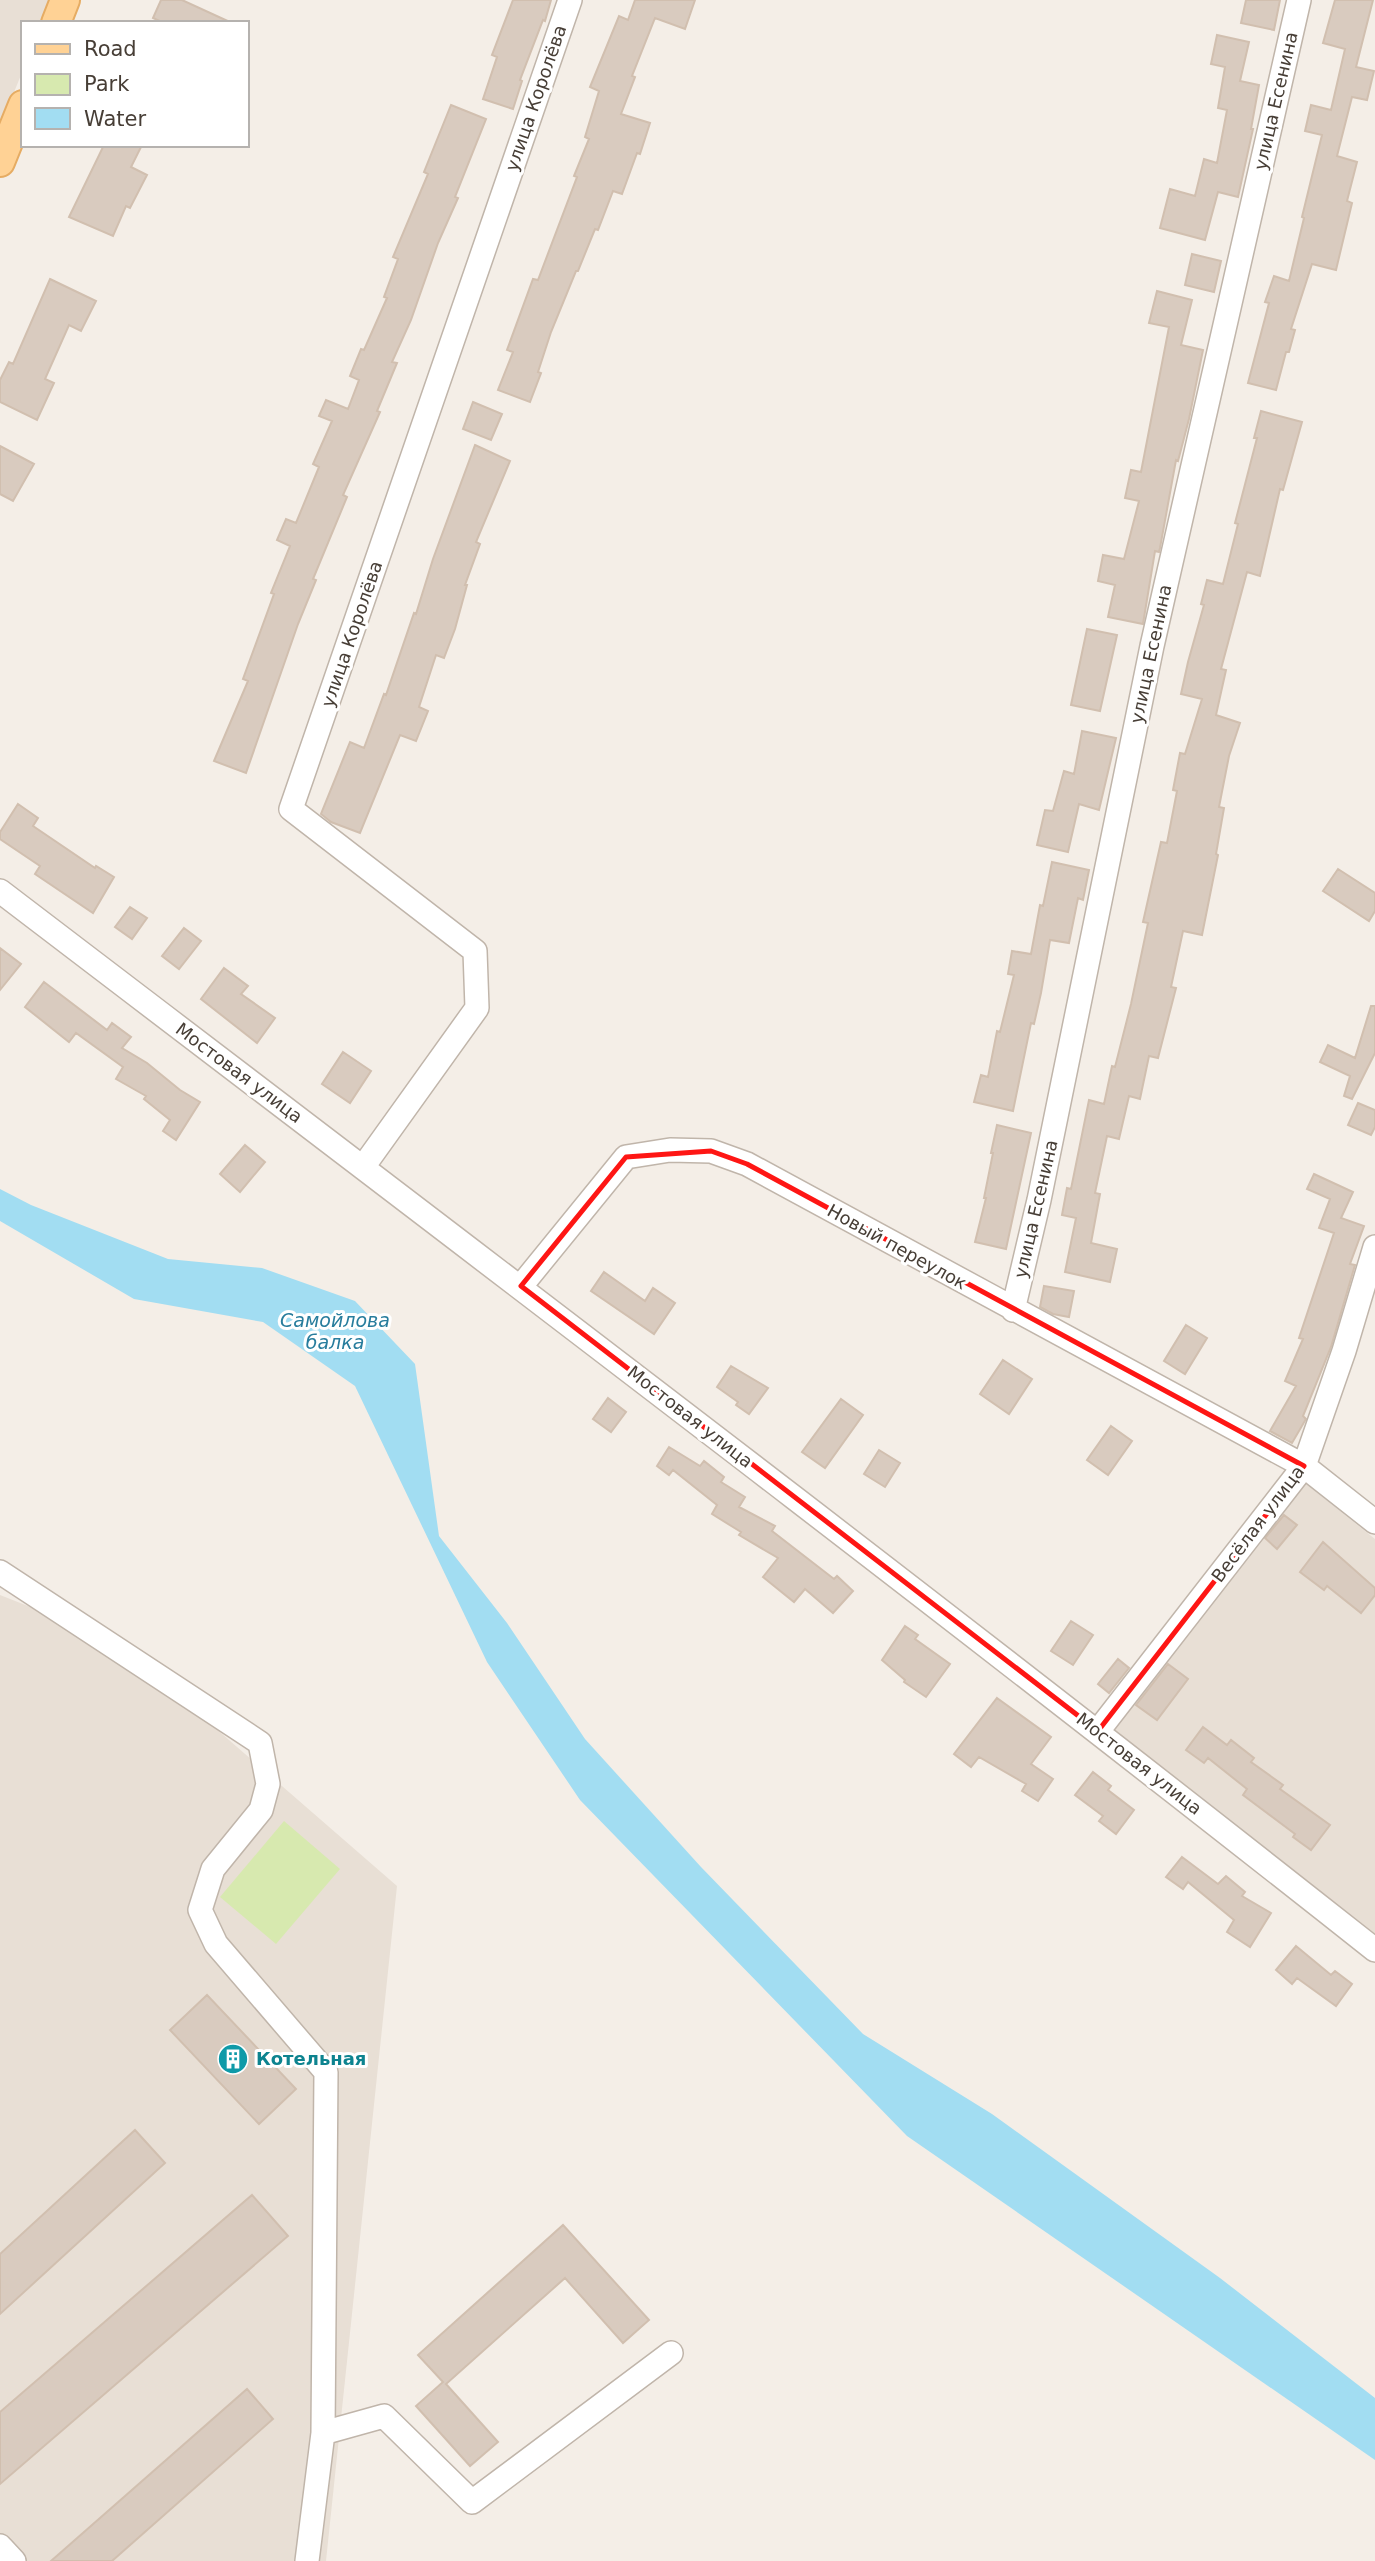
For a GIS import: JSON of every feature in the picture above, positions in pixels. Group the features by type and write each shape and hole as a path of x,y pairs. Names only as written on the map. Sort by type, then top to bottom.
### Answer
{"main road":[{"path":"57,21 65,0"},
{"path":"0,162 21,110"}],"street":[{"name":"улица Королёва","path":"363,1167 477,1008 475,951 291,809 570,0"},
{"name":"улица Есенина","path":"1013,1310 1039,1200 1152,646 1298,0"},
{"name":"Мостовая улица","path":"0,891 521,1286 1098,1731 1375,1950"},
{"name":"Новый переулок","path":"521,1286 626,1157 670,1150 712,1151 747,1164 1304,1466 1375,1522"},
{"name":"Весёлая улица","path":"1098,1731 1304,1466 1344,1351 1375,1247"},
{"path":"0,1572 260,1742 268,1784 261,1810 213,1869 200,1910 216,1944 326,2072 323,2433 307,2561"},
{"path":"323,2433 384,2416 472,2502 671,2353"},
{"path":"0,2546 14,2561"}],"highlighted area":[{"path":"711,1151 747,1164 1304,1466 1098,1731 521,1286 626,1157"}],"shaded area":[{"path":"0,0 51,0 43,21 21,21 21,75 0,127"},
{"path":"1300,1479 1375,1539 1375,1938 1106,1726"},
{"path":"0,1595 114,1640 397,1886 326,2561 0,2561"}],"green space":[{"path":"284,1821 340,1869 276,1944 220,1897"}],"water":[{"name":"Самойлова балка","path":"0,1189 31,1205 168,1259 262,1268 355,1301 415,1364 439,1536 507,1623 585,1739 701,1867 863,2034 992,2114 1220,2278 1375,2398 1375,2460 907,2136 580,1800 487,1662 355,1386 263,1322 134,1299 0,1221"}],"building":[{"path":"161,0 182,0 228,21 160,21 153,18"},
{"path":"513,0 551,0 520,80 522,81 513,109 483,99 497,57 492,55"},
{"path":"635,0 695,0 685,29 655,18 632,76 635,77 621,114 650,123 640,154 637,153 622,194 613,191 598,230 595,229 576,271 551,332 538,372 541,373 530,402 498,390 513,352 507,350 533,279 538,280 589,139 585,137 599,91 590,87 619,16 628,20"},
{"path":"1246,0 1280,0 1274,30 1241,23"},
{"path":"1335,0 1373,0 1356,67 1374,71 1367,100 1352,97 1337,156 1357,162 1347,201 1352,203 1336,270 1312,264 1291,329 1295,330 1276,390 1248,383 1269,303 1265,302 1274,276 1289,281 1304,218 1302,217 1322,135 1305,131 1311,105 1331,110 1345,49 1323,43"},
{"path":"1217,35 1249,42 1240,81 1259,85 1253,129 1238,197 1218,192 1205,240 1160,228 1170,189 1195,196 1204,159 1217,163 1227,110 1218,108 1225,67 1211,64"},
{"path":"451,105 486,119 411,320 392,362 397,363 377,411 380,412 343,495 347,497 313,579 316,580 246,773 214,761 248,681 243,679 274,594 271,593 290,546 277,540 286,519 296,523 319,467 313,464 332,421 319,416 326,400 348,409 359,380 350,376 387,298 384,297 398,259 393,257 428,174 424,172"},
{"path":"103,147 141,147 131,167 147,175 130,208 126,206 113,236 69,217"},
{"path":"1192,254 1221,261 1214,292 1185,285"},
{"path":"50,279 96,301 81,331 69,325 45,379 54,383 37,420 0,402 0,380 9,362 13,364"},
{"path":"1157,291 1192,300 1181,345 1203,350 1189,419 1178,461 1176,460 1160,548 1159,552 1155,551 1143,624 1108,617 1115,585 1098,581 1103,555 1124,559 1139,501 1125,498 1131,470 1141,472 1169,327 1149,323"},
{"path":"473,402 502,414 491,440 463,429"},
{"path":"1261,411 1302,422 1283,490 1280,489 1260,576 1247,572 1221,669 1226,670 1216,715 1240,723 1229,756 1219,807 1224,808 1216,854 1218,855 1202,935 1183,931 1171,987 1176,988 1158,1058 1149,1056 1140,1099 1129,1096 1119,1139 1107,1136 1095,1193 1100,1194 1091,1243 1117,1249 1110,1282 1065,1272 1076,1218 1062,1215 1067,1188 1071,1189 1089,1100 1104,1104 1112,1066 1115,1067 1131,1004 1148,923 1143,922 1161,842 1167,843 1177,791 1173,790 1180,753 1185,754 1202,699 1181,694 1188,662 1204,605 1201,604 1207,580 1223,584"},
{"path":"475,445 510,461 476,542 480,544 444,658 436,655 419,707 428,711 416,741 400,735 360,833 331,822 321,814 350,742 364,748 384,694 386,695 414,613 416,614"},
{"path":"0,446 34,464 13,501 0,494"},
{"path":"1087,629 1117,635 1100,711 1071,705"},
{"path":"1082,731 1116,738 1099,810 1079,804 1068,852 1037,845 1045,810 1053,811 1064,771 1074,774"},
{"path":"18,804 38,818 33,826 95,868 96,866 114,877 93,913 35,874 40,866 0,839 0,832"},
{"path":"1052,862 1089,870 1083,900 1078,898 1069,943 1050,940 1041,993 1034,1024 1031,1023 1013,1111 974,1102 981,1075 988,1077 997,1031 1000,1032 1014,975 1008,974 1012,951 1031,954 1040,905 1043,906"},
{"path":"1338,869 1375,893 1375,911 1369,921 1323,891"},
{"path":"130,907 147,918 132,939 115,927"},
{"path":"184,928 201,941 179,969 162,956"},
{"path":"0,948 21,964 0,990"},
{"path":"224,968 248,986 241,994 275,1018 257,1043 201,999"},
{"path":"44,982 107,1030 112,1023 131,1037 122,1048 200,1102 176,1140 163,1131 170,1120 144,1099 146,1096 116,1079 123,1067 76,1033 69,1042 25,1007"},
{"path":"1371,1006 1375,1006 1375,1053 1352,1099 1344,1096 1350,1076 1320,1062 1328,1045 1355,1058"},
{"path":"343,1052 371,1071 350,1103 322,1084"},
{"path":"1358,1103 1375,1110 1375,1127 1371,1135 1348,1125"},
{"path":"997,1125 1031,1133 1006,1249 975,1242 986,1198"},
{"path":"245,1145 265,1162 240,1192 220,1174"},
{"path":"1314,1174 1353,1192 1341,1218 1364,1226 1350,1264 1355,1265 1331,1347 1303,1416 1306,1419 1292,1443 1270,1431 1296,1386 1285,1381 1303,1339 1299,1338 1334,1233 1319,1228 1330,1199 1307,1189"},
{"path":"604,1272 645,1301 653,1288 675,1303 654,1334 591,1291"},
{"path":"1044,1286 1074,1291 1069,1317 1053,1314 1040,1307"},
{"path":"1186,1325 1207,1338 1185,1374 1164,1361"},
{"path":"1003,1360 1032,1379 1009,1414 980,1394"},
{"path":"731,1366 768,1388 749,1414 717,1387"},
{"path":"608,1398 626,1412 611,1432 593,1419"},
{"path":"841,1399 863,1415 825,1468 802,1452"},
{"path":"1111,1426 1132,1441 1108,1475 1087,1460"},
{"path":"669,1447 700,1466 704,1461 724,1477 721,1482 745,1497 739,1507 775,1526 772,1531 834,1579 837,1576 853,1591 833,1613 805,1589 794,1602 763,1577 778,1558 739,1535 741,1532 712,1514 717,1505 673,1470 669,1475 657,1466"},
{"path":"879,1450 900,1463 885,1487 864,1474"},
{"path":"1284,1515 1297,1525 1277,1549 1265,1538"},
{"path":"1323,1542 1375,1588 1375,1595 1361,1613 1327,1586 1324,1590 1300,1572"},
{"path":"1071,1621 1093,1635 1073,1665 1051,1651"},
{"path":"905,1626 918,1635 915,1639 950,1664 926,1697 904,1682 905,1680 882,1660"},
{"path":"1118,1659 1129,1668 1109,1693 1098,1684"},
{"path":"1168,1664 1188,1679 1157,1720 1136,1705"},
{"path":"997,1698 1051,1737 1031,1764 1053,1779 1038,1801 1022,1791 1026,1784 979,1757 971,1767 954,1754"},
{"path":"1203,1727 1227,1745 1231,1740 1254,1758 1251,1762 1283,1785 1280,1789 1330,1825 1311,1850 1293,1837 1295,1834 1243,1795 1247,1789 1208,1758 1204,1763 1186,1750"},
{"path":"1093,1772 1111,1786 1108,1790 1134,1810 1116,1834 1099,1821 1103,1816 1075,1795"},
{"path":"1182,1857 1218,1884 1226,1876 1245,1892 1242,1896 1271,1913 1250,1947 1227,1932 1234,1920 1188,1882 1183,1889 1166,1877"},
{"path":"1296,1946 1331,1975 1335,1971 1352,1984 1336,2006 1297,1978 1292,1984 1276,1970"},
{"name":"Котельная","path":"207,1995 296,2089 259,2124 170,2030"},
{"path":"135,2130 165,2163 0,2314 0,2254"},
{"path":"252,2195 288,2236 0,2484 0,2412"},
{"path":"563,2225 649,2320 623,2343 565,2278 446,2384 498,2442 470,2466 416,2406 443,2382 418,2355"},
{"path":"247,2389 273,2419 112,2561 51,2561"}],"place":[{"name":"Котельная","path":"233,2059"}]}
